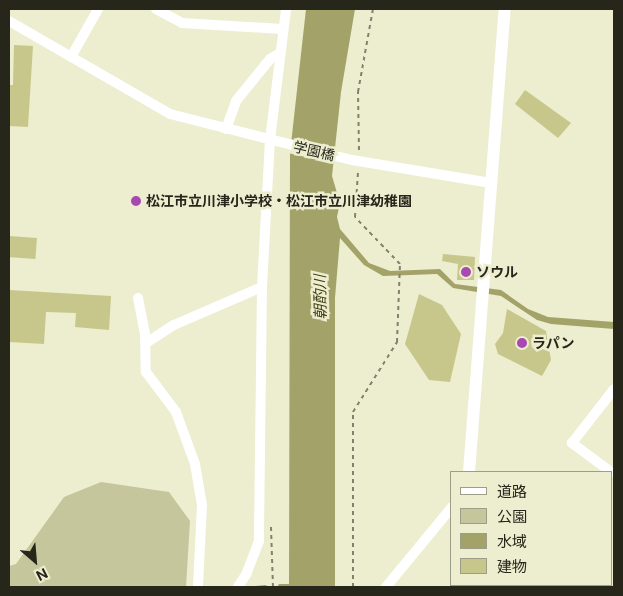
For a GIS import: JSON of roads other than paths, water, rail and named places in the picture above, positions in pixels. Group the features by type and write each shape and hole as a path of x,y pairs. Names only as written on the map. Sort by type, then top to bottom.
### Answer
{"street":[{"path":"71,58 98,9"},
{"path":"156,9 182,23 283,29"},
{"path":"238,587 247,573 259,541 262,287 280,53 286,9"},
{"path":"469,471 506,9"},
{"name":"学園橋","path":"9,20 71,58 170,114 355,160 491,183"},
{"path":"226,129 236,101 270,59 280,53"},
{"path":"146,343 174,325 262,287"},
{"path":"138,298 146,343 146,372 176,412 195,464 202,505 198,587"},
{"path":"608,471 572,443 613,394"},
{"path":"386,587 450,509"}],"water":[{"name":"朝酌川","path":"306,9 355,9 341,92 332,176 340,203 337,217 340,229 369,263 390,271 440,269 455,284 501,290 528,309 548,317 614,322 614,329 551,324 537,320 501,296 453,288 437,274 383,276 364,265 340,238 335,298 335,587 289,587 290,153"}],"waterway":[{"path":"279,585 291,585"},
{"path":"255,587 265,586"}],"place":[{"name":"松江市立川津小学校・松江市立川津幼稚園","path":"136,201"},
{"name":"ソウル","path":"466,272"},
{"name":"ラパン","path":"522,343"}]}
